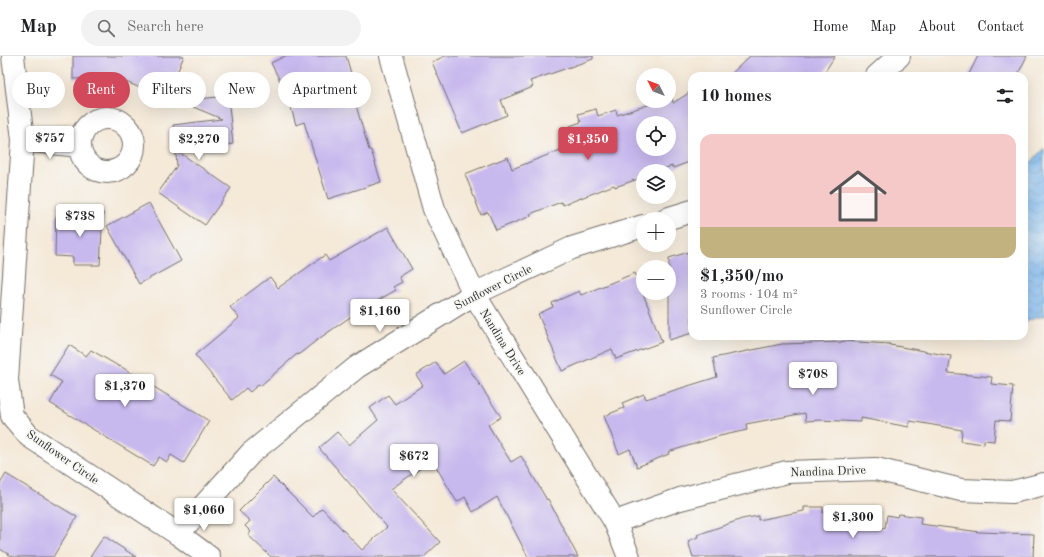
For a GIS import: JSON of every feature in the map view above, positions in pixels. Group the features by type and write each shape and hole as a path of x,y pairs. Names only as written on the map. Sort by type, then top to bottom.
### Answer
{"street":[{"name":"Sunflower Circle","path":"13,56 23,140 7,380 12,416 29,436 178,534 208,557"},
{"name":"Nandina Drive","path":"391,56 434,209 474,294 615,522 629,557"},
{"path":"881,72 899,56"},
{"path":"23,140 80,146"},
{"path":"676,216 688,212"},
{"name":"Sunflower Circle","path":"178,534 251,453 358,367 474,294 572,248 636,228"},
{"name":"Nandina Drive","path":"615,522 680,499 787,472 876,469 961,490 1012,492 1044,484"}],"water":[{"path":"1044,148 1044,316 1028,321 1028,166"}],"building":[{"path":"73,56 184,56 177,72 138,72 138,87 130,84 130,72 73,72"},
{"path":"285,56 346,56 351,72 278,72 278,77 271,63"},
{"path":"445,56 593,56 593,59 530,81 533,87 501,100 507,115 462,133 432,62"},
{"path":"750,56 835,56 825,72 733,72"},
{"path":"978,56 1027,56 1019,72 970,72"},
{"path":"688,94 688,162 676,167 676,164 636,164 636,180 615,187 614,185 563,205 561,202 530,214 531,216 496,230 488,212 481,215 465,174 508,157 512,169 576,144 570,126 581,122 578,114 596,109 598,116 616,110 617,115 638,108 676,108 676,101"},
{"path":"214,97 214,108 229,108 233,144 176,150 231,188 205,225 158,193 177,166 173,125 222,119 196,108 206,108 206,98"},
{"path":"291,108 357,108 369,150 371,150 381,182 328,199 304,122 296,125"},
{"path":"149,203 181,261 139,284 107,226"},
{"path":"71,212 103,213 100,265 73,265 73,257 55,256 56,216 71,216"},
{"path":"388,227 412,269 399,277 402,282 393,287 396,290 359,311 298,355 297,354 260,386 259,384 250,392 246,388 232,400 195,355 239,318 230,307 270,277 278,288 325,255 329,261"},
{"path":"688,252 688,334 669,340 669,300 676,300 676,260 669,260 669,258"},
{"path":"635,273 636,300 646,300 662,342 616,359 612,349 562,371 538,314 553,307 552,303 579,291 581,295"},
{"path":"842,341 890,344 951,356 948,373 992,377 991,384 1013,386 1010,421 996,420 994,441 984,440 984,444 961,441 962,430 910,421 909,427 861,418 861,422 820,420 806,421 805,413 746,424 747,430 720,436 668,452 669,454 637,467 630,449 619,454 604,416 624,408 622,403 644,394 646,399 717,377 713,358 782,344"},
{"path":"69,345 86,356 91,350 120,366 209,421 184,463 171,455 167,462 159,457 153,466 50,403 62,382 50,375"},
{"path":"464,361 501,417 488,425 511,462 521,456 547,500 548,499 578,557 528,557 497,497 473,512 465,497 457,502 432,460 391,489 440,542 424,557 271,557 248,535 251,532 245,526 250,521 239,511 273,477 313,517 322,508 362,550 387,527 319,448 337,432 349,445 378,420 370,408 388,395 395,404 423,385 416,375 436,362 444,374"},
{"path":"6,474 77,517 53,557 13,557 0,549 0,484"},
{"path":"804,507 823,507 823,513 853,513 853,524 885,528 887,515 897,517 898,514 921,517 920,524 980,532 1034,534 1033,557 693,557 688,541 698,537 697,535 742,519 758,516 758,520 804,511"},
{"path":"104,536 136,557 90,557"}]}
